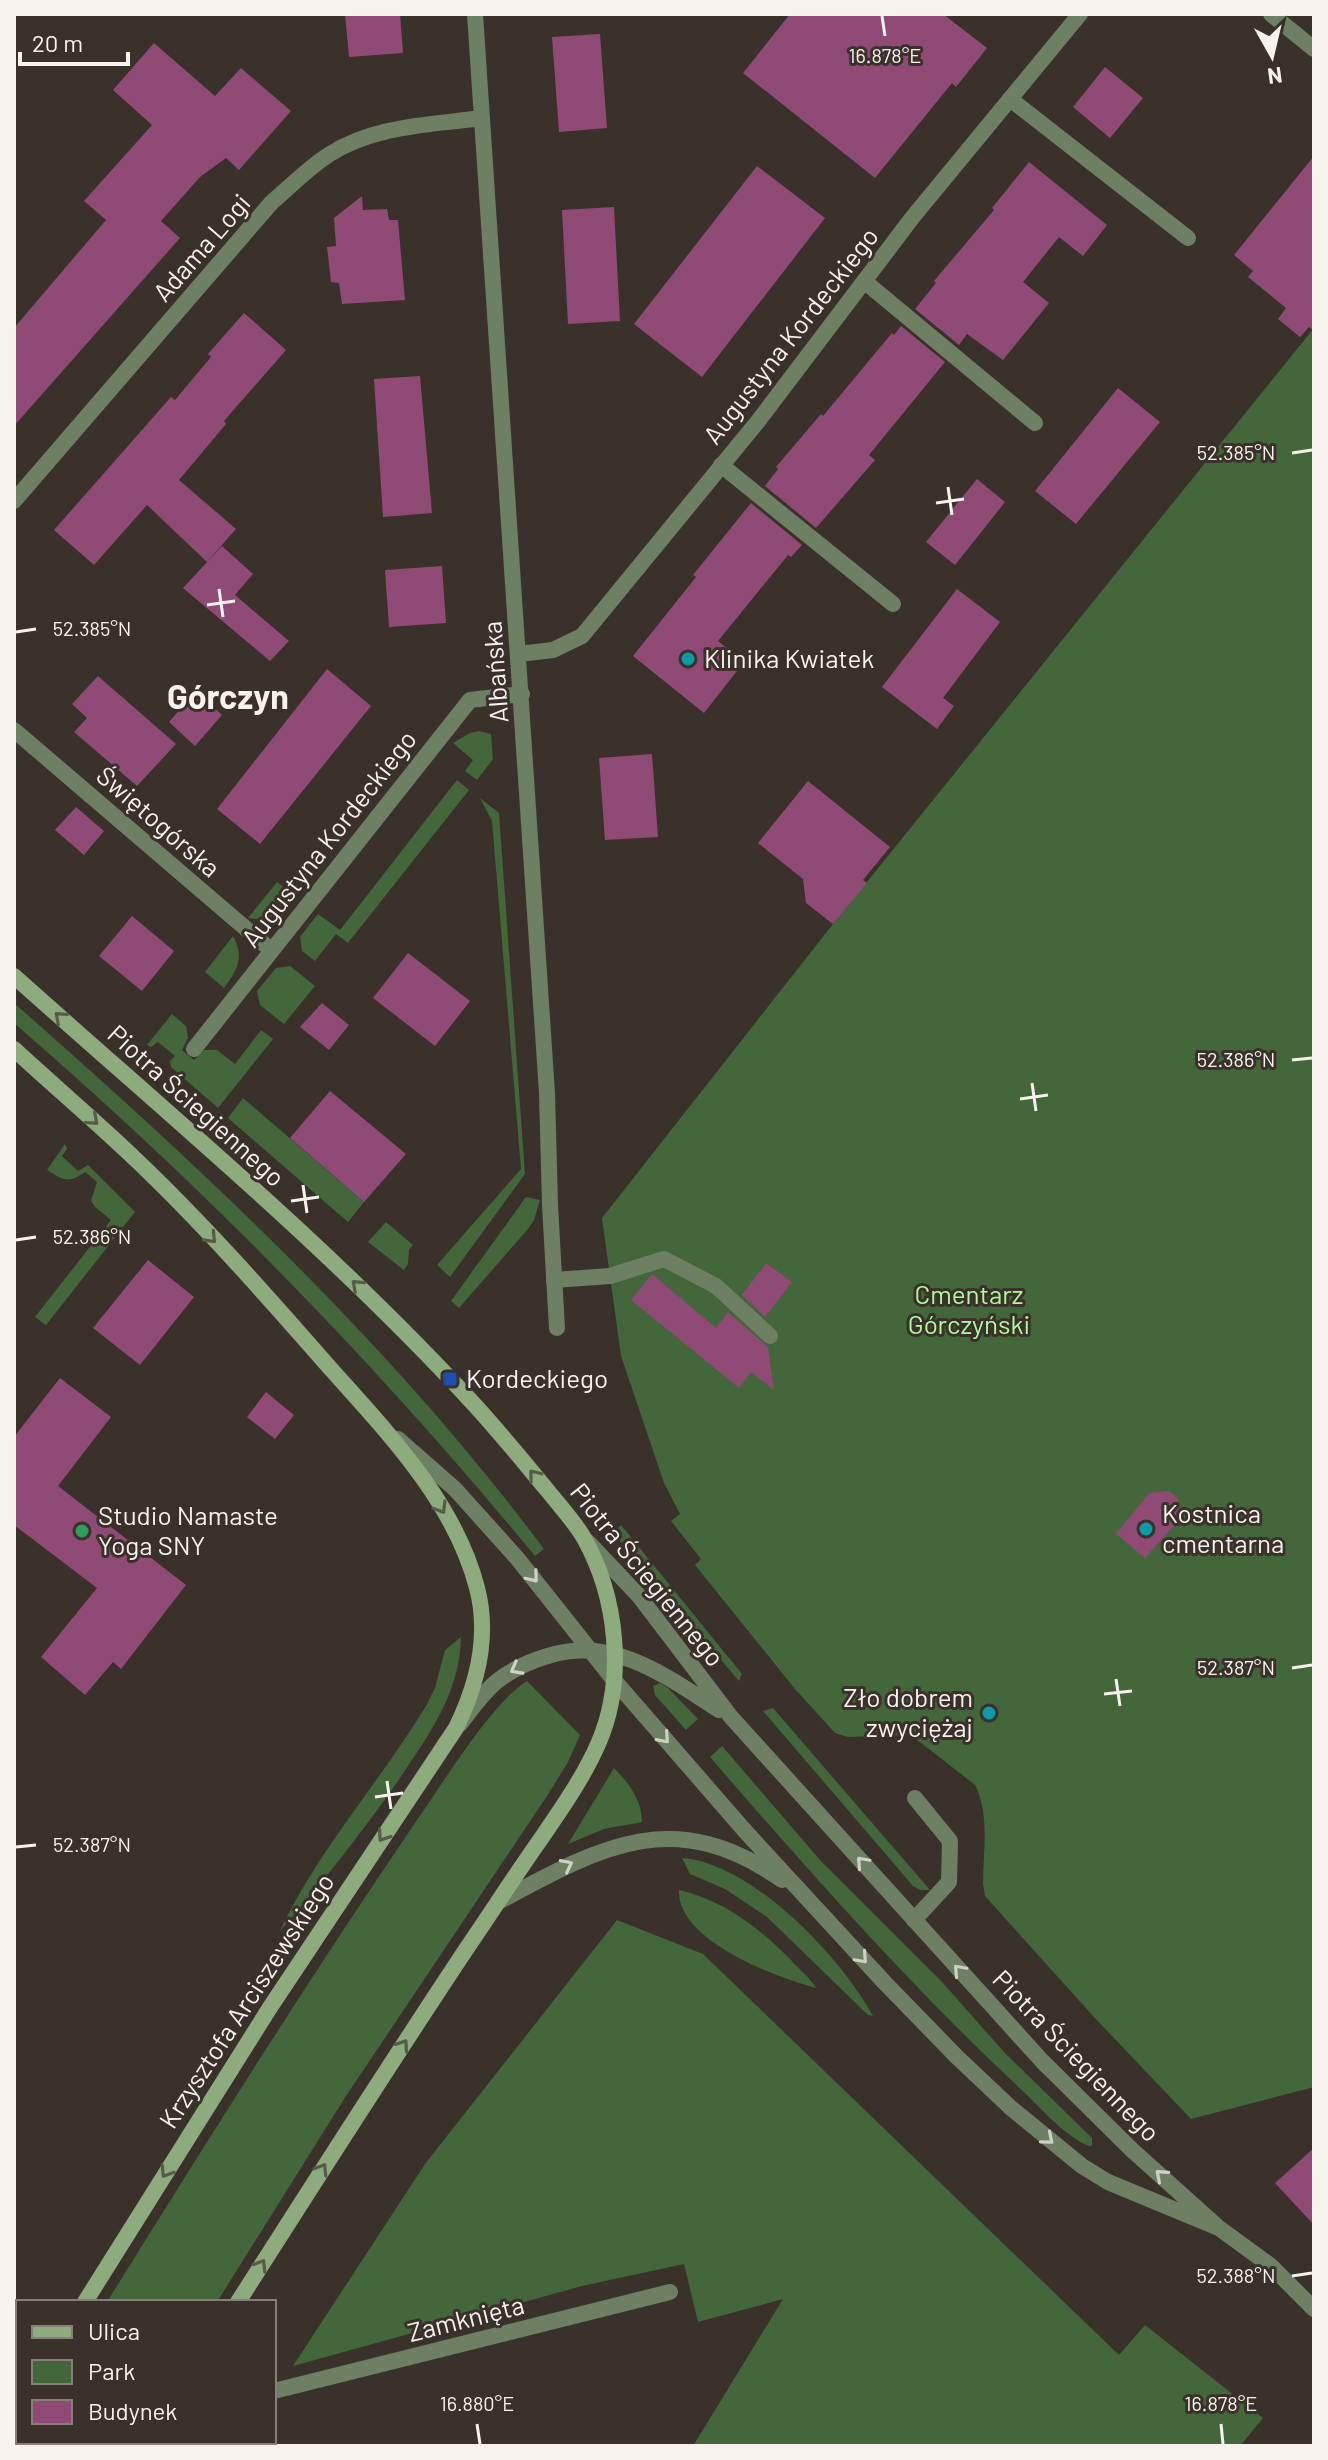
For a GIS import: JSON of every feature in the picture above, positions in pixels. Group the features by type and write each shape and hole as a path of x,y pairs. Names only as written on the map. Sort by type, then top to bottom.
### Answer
{"main road":[{"name":"Piotra Ściegiennego","path":"14,976 380,1306 498,1431 583,1536"},
{"name":"Piotra Ściegiennego","path":"14,1049 157,1181 298,1330 379,1422"},
{"name":"Krzysztofa Arciszewskiego","path":"86,2300 269,2009 456,1728 472,1695 478,1667 481,1621 478,1591 467,1554 439,1502 379,1422"},
{"path":"239,2300 359,2110 571,1792 600,1740 613,1679 615,1653 601,1573 583,1536"}],"street":[{"name":"Albańska","path":"475,14 547,1093 557,1328"},
{"name":"Augustyna Kordeckiego","path":"519,654 553,650 582,636 759,420 864,281 1080,14"},
{"path":"1271,14 1314,49"},
{"path":"1010,99 1188,238"},
{"name":"Adama Logi","path":"14,501 272,202 300,177 330,154 360,138 399,128 482,118"},
{"path":"864,281 1035,423"},
{"path":"721,465 893,604"},
{"name":"Augustyna Kordeckiego","path":"194,1049 470,700 522,694"},
{"name":"Świętogórska","path":"14,730 271,950"},
{"path":"554,1280 610,1276 664,1259 716,1286 770,1336"},
{"name":"Piotra Ściegiennego","path":"379,1422 455,1489 517,1558 613,1679 745,1831 927,2027 1011,2108 1063,2152 1108,2182 1219,2228"},
{"name":"Piotra Ściegiennego","path":"583,1536 639,1596 731,1717 1085,2106 1219,2228 1271,2266 1314,2309"},
{"name":"Krzysztofa Arciszewskiego","path":"456,1728 493,1685 510,1672 562,1652 591,1650 615,1653 652,1667 731,1717"},
{"path":"914,1920 949,1882 950,1841 915,1798"},
{"path":"498,1902 587,1855 618,1845 650,1840 698,1843 737,1854 773,1874 809,1900"},
{"name":"Zamknięta","path":"276,2390 670,2292"}],"green space":[{"name":"Cmentarz Górczyński","path":"1314,328 1314,2087 1191,2119 985,1896 983,1808 975,1785 911,1735 848,1737 835,1733 795,1689 695,1565 701,1559 671,1521 680,1514 664,1483 621,1356 602,1218 833,924"},
{"path":"479,731 491,734 493,759 477,780 465,771 473,760 453,743"},
{"path":"457,780 469,790 348,943 336,934 315,961 302,951 300,937 318,914 340,930"},
{"path":"480,798 499,813 525,1174 450,1277 437,1265 521,1169 492,821"},
{"path":"277,882 296,897 275,915 263,919 248,918"},
{"path":"233,936 237,944 238,964 224,988 205,972"},
{"path":"290,966 315,986 284,1024 260,1005 257,991 276,968"},
{"path":"14,1003 225,1195 360,1331 424,1401 544,1549 535,1556 414,1415 286,1279 153,1148 14,1023"},
{"path":"172,1014 186,1026 188,1038 182,1050 194,1060 204,1050 217,1050 235,1064 261,1030 273,1039 218,1108 171,1067 170,1061 175,1056 158,1042 151,1047 147,1045"},
{"path":"243,1098 364,1202 348,1222 228,1118"},
{"path":"65,1144 67,1149 62,1156 78,1171 88,1165 135,1212 46,1325 35,1317 111,1220 91,1201 97,1182 85,1172 66,1179 47,1170"},
{"path":"526,1197 540,1200 534,1220 459,1308 451,1301"},
{"path":"386,1222 413,1245 404,1270 368,1242"},
{"path":"621,1525 742,1674 739,1681 613,1533"},
{"path":"461,1637 449,1696 431,1731 370,1820 280,1931 312,1872 426,1706 435,1688 445,1650"},
{"path":"527,1681 580,1735 568,1762 346,2096 218,2300 108,2300 375,1882 482,1726"},
{"path":"660,1683 698,1719 686,1730 655,1695 653,1686"},
{"path":"773,1708 930,1890 913,1886 763,1711"},
{"path":"722,1746 820,1860 943,1983 1004,2052 1092,2138 1092,2146 1067,2133 1048,2116 943,2014 864,1930 710,1757"},
{"path":"614,1768 634,1792 642,1822 604,1829 568,1844"},
{"path":"682,1858 709,1864 737,1876 792,1917 840,1967 873,2016 868,2015 767,1917 725,1889 690,1874"},
{"path":"679,1890 726,1908 753,1926 779,1948 816,1988 755,1966 711,1940 694,1925 682,1908"},
{"path":"617,1920 703,1954 1119,2355 1145,2325 1263,2418 1240,2446 693,2446 783,2299 698,2322 684,2264 582,2286 293,2366 425,2164"}],"building":[{"path":"345,14 400,14 403,53 349,57"},
{"path":"790,14 943,14 987,48 956,87 952,83 875,178 743,73"},
{"path":"600,34 607,128 559,132 552,37"},
{"path":"154,43 215,96 241,68 291,111 239,170 226,158 200,177 161,221 180,238 14,426 14,328 106,220 84,201 152,125 113,90"},
{"path":"1105,67 1143,98 1110,138 1073,107"},
{"path":"1314,156 1314,331 1309,327 1300,337 1278,319 1286,308 1248,277 1253,271 1234,255"},
{"path":"1029,162 1107,225 1083,256 1059,237 1023,282 1049,303 1003,360 967,334 959,345 915,309"},
{"path":"757,166 825,218 702,377 634,324"},
{"path":"362,196 363,210 387,209 389,220 398,220 405,300 342,304 339,283 331,282 327,247 336,246 334,218"},
{"path":"614,207 620,321 568,324 562,210"},
{"path":"244,313 286,350 224,421 226,424 179,480 236,529 207,562 147,505 94,565 54,530 171,397 175,400 211,357 208,354"},
{"path":"901,326 945,362 869,455 875,460 816,528 765,486 778,469 776,467 821,414 823,416"},
{"path":"420,376 432,513 383,517 374,379"},
{"path":"1118,388 1160,422 1076,524 1035,491"},
{"path":"977,479 1005,502 955,565 926,542"},
{"path":"751,503 802,545 791,557 788,555 718,641 744,662 704,713 633,656"},
{"path":"222,546 253,574 235,595 289,641 270,661 183,588"},
{"path":"442,566 446,623 389,627 385,570"},
{"path":"957,589 1000,622 943,698 954,706 937,729 882,687"},
{"path":"327,669 371,706 260,844 217,809"},
{"path":"98,676 176,744 137,786 74,732 87,718 72,704"},
{"path":"196,691 222,715 195,746 169,722"},
{"path":"652,754 658,837 605,840 599,758"},
{"path":"808,781 890,847 863,880 867,883 833,924 806,903 803,879 758,843"},
{"path":"76,807 104,831 84,855 55,830"},
{"path":"132,916 174,951 142,991 99,956"},
{"path":"408,953 470,1001 435,1046 373,998"},
{"path":"322,1003 349,1025 329,1050 300,1027"},
{"path":"330,1091 406,1154 364,1202 290,1138"},
{"path":"148,1260 194,1297 140,1365 93,1328"},
{"path":"766,1263 792,1282 765,1317 742,1295"},
{"path":"652,1274 716,1328 728,1312 768,1347 774,1390 751,1372 739,1388 631,1300"},
{"path":"60,1378 111,1417 58,1486 186,1585 121,1669 113,1662 85,1695 41,1657 97,1588 14,1525 14,1437"},
{"path":"266,1392 294,1415 275,1439 247,1417"},
{"name":"Kostnica cmentarna","path":"1169,1491 1178,1499 1180,1519 1145,1558 1116,1534 1149,1493"},
{"path":"1314,2148 1314,2225 1275,2183"}],"place":[{"name":"Klinika Kwiatek","path":"688,659"},
{"name":"Kordeckiego","path":"450,1379"},
{"name":"Kostnica cmentarna","path":"1146,1529"},
{"name":"Studio Namaste Yoga SNY","path":"82,1531"},
{"name":"Zło dobrem zwyciężaj","path":"989,1713"}],"district":[{"name":"Górczyn","path":"228,697"}]}
